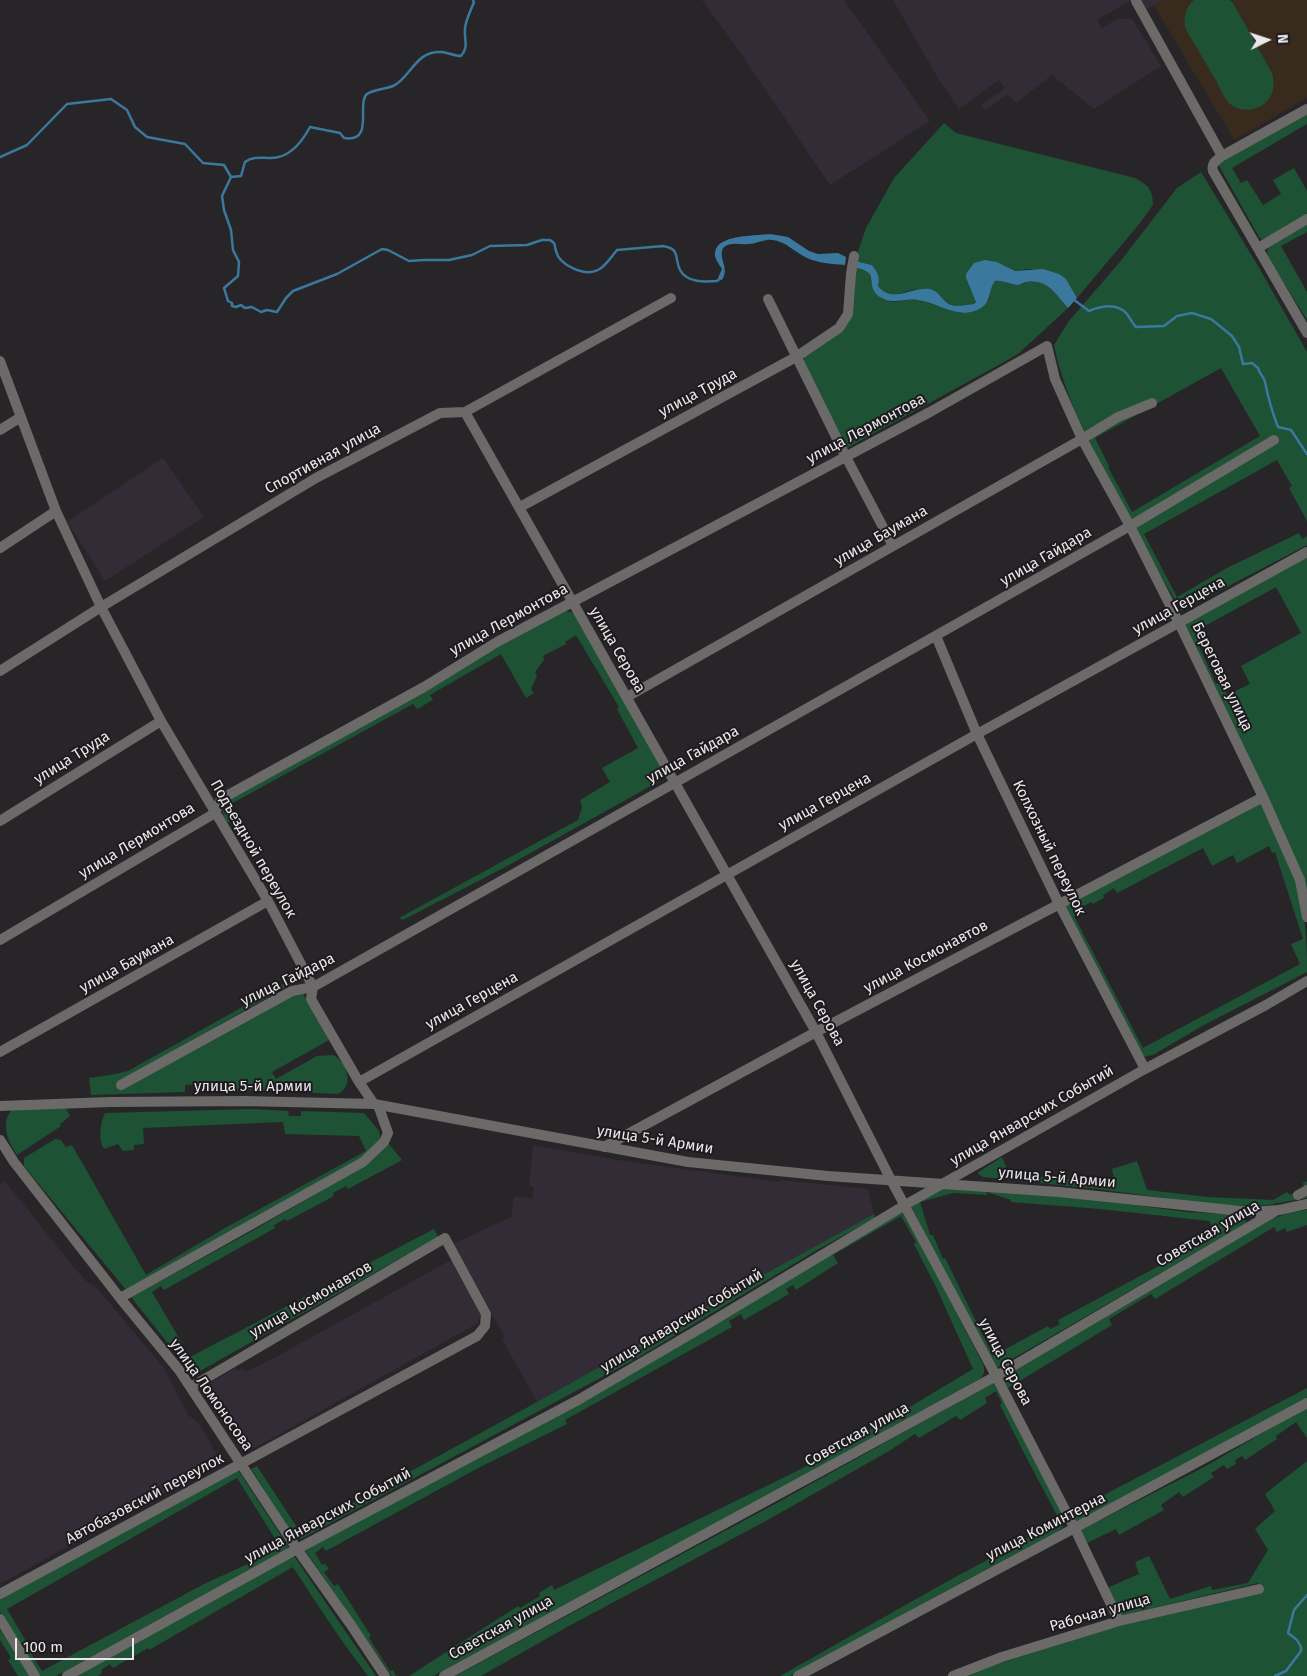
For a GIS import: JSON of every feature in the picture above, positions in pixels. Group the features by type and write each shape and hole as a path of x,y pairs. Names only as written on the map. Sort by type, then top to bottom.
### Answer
{"street":[{"path":"1136,2 1222,156"},
{"path":"1307,109 1222,156 1212,166 1213,171 1307,333"},
{"path":"1258,248 1307,220"},
{"name":"улица Труда","path":"520,507 796,357 839,328 848,314 854,256"},
{"name":"Спортивная улица","path":"0,671 101,607 308,483 440,413 465,412 671,298"},
{"path":"768,299 846,457 893,546"},
{"name":"Береговая улица","path":"1047,346 1055,378 1082,440 1130,526 1180,623 1263,798 1300,880 1307,917"},
{"name":"улица Лермонтова","path":"0,940 215,813 222,799 424,687 497,642 930,412 1047,346"},
{"name":"Подъездной переулок","path":"0,361 56,511 101,607 161,721 268,901 313,987 311,999 359,1082 376,1105"},
{"name":"улица Баумана","path":"627,697 1082,440 1118,417 1152,403"},
{"name":"улица Серова","path":"465,412 816,1032 891,1180 1075,1529 1119,1621"},
{"path":"0,430 21,417"},
{"name":"улица Гайдара","path":"121,1085 292,991 313,987 1130,526 1274,440"},
{"path":"0,548 56,511"},
{"name":"улица Герцена","path":"359,1082 978,734 1307,552"},
{"name":"Колхозный переулок","path":"936,636 978,734 1059,904 1145,1069"},
{"name":"улица Труда","path":"0,821 161,721"},
{"name":"улица Космонавтов","path":"604,1147 816,1032 1263,798"},
{"name":"улица Баумана","path":"0,1052 268,901"},
{"name":"улица Январских Событий","path":"67,1676 296,1549 578,1400 905,1205 1145,1069 1266,1005 1307,981"},
{"name":"улица 5-й Армии","path":"0,1106 110,1102 244,1101 376,1105 479,1122 688,1162 760,1170 1059,1192 1241,1211 1279,1210 1307,1204"},
{"path":"120,1298 363,1162 384,1142 388,1133 376,1105"},
{"name":"улица Ломоносова","path":"0,1140 14,1162 179,1370 296,1549 385,1676"},
{"name":"Советская улица","path":"444,1676 996,1376 1279,1210"},
{"name":"улица Космонавтов","path":"191,1387 445,1238 486,1314 485,1326"},
{"name":"Автобазовский переулок","path":"0,1594 477,1336 485,1326"},
{"name":"улица Коминтерна","path":"798,1676 1307,1403"},
{"name":"Рабочая улица","path":"953,1676 1002,1658 1119,1621 1258,1588"},
{"path":"0,1619 35,1676"}],"shaded area":[{"path":"702,0 844,0 930,121 830,185 740,52"},
{"path":"893,0 1132,0 1097,20 1102,28 1117,19 1132,19 1161,66 1094,109 1052,75 1016,103 1008,94 985,110 981,105 1005,88 999,80 959,109 939,80"},
{"path":"1139,0 1163,0 1144,11"},
{"path":"1163,0 1307,0 1307,98 1234,140 1154,5"},
{"path":"163,458 204,517 105,581 67,522"},
{"path":"533,1145 618,1160 779,1182 780,1180 868,1189 874,1214 537,1402 502,1339 505,1337 453,1244 511,1217 514,1196 532,1199 534,1187 529,1186"},
{"path":"5,1181 72,1265 86,1281 97,1288 164,1368 188,1415 199,1423 221,1462 0,1584 0,1185"},
{"path":"451,1260 481,1315 478,1323 254,1448 250,1447 241,1431 237,1432 208,1384 236,1368 238,1371 244,1368 245,1372 272,1359"}],"green space":[{"path":"1194,0 1229,0 1233,3 1272,73 1272,94 1260,107 1251,110 1236,108 1225,98 1185,28 1186,13"},
{"path":"1307,112 1307,124 1232,168 1241,183 1247,180 1263,205 1281,194 1273,180 1294,168 1307,191 1307,215 1262,240 1218,164"},
{"path":"944,123 956,133 1135,178 1151,191 1153,205 1077,298 1066,279 1030,269 1015,271 997,262 966,274 967,281 975,298 976,302 974,304 950,305 938,293 926,289 887,294 877,286 878,275 872,265 855,261 866,228 894,178"},
{"path":"1201,172 1307,352 1307,521 1289,488 1292,486 1277,460 1144,534 1177,597 1225,569 1299,533 1302,539 1307,536 1307,545 1181,611 1129,519 1086,435 1067,391 1054,345 1069,321 1119,263 1177,188","holes":["1221,368 1260,436 1132,512 1095,438"]},
{"path":"1307,223 1307,232 1281,246 1307,292 1307,320 1267,256 1268,247"},
{"path":"854,267 870,274 871,283 892,302 917,299 960,313 989,300 991,286 995,281 1019,285 1025,282 1034,282 1046,285 1068,308 1019,353 847,448 803,361 805,354 846,324"},
{"path":"1307,553 1307,895 1182,625","holes":["1276,587 1301,633 1241,666 1250,684 1227,695 1221,682 1216,684 1194,632"]},
{"path":"566,611 573,613 662,770 663,776 658,782 507,866 403,920 399,918 578,820 582,807 580,800 610,782 602,768 638,748 617,709 619,707 576,635 565,642 566,644 543,656 544,660 535,672 537,675 531,689 534,693 526,698 501,654 430,695 433,700 417,709 413,704 229,805 236,818 227,823 223,810 224,805 229,799 488,652"},
{"path":"1260,802 1286,857 1299,891 1306,931 1307,972 1202,1026 1153,1055 1143,1057 1062,907","holes":["1269,846 1272,853 1275,852 1303,939 1291,944 1300,964 1143,1048 1074,916 1080,912 1079,909 1091,902 1093,904 1104,898 1103,895 1114,888 1117,893 1203,848 1212,866 1233,855 1237,863"]},
{"path":"294,978 296,981 184,1045 189,1053 301,990 329,1040 272,1072 276,1079 317,1056 333,1055 338,1058 345,1068 348,1080 343,1090 338,1094 259,1090 200,1091 199,1084 185,1085 185,1092 91,1095 89,1078 128,1071"},
{"path":"66,1108 70,1116 60,1124 61,1126 17,1155 6,1131 7,1119 13,1109"},
{"path":"251,1109 288,1111 289,1116 301,1116 301,1111 364,1113 379,1131 381,1140 368,1157 127,1291 24,1166 24,1158 55,1139 61,1140 66,1147 72,1145 146,1275 225,1228 366,1151 359,1136 285,1134 283,1122 143,1128 144,1144 134,1145 134,1150 123,1151 118,1144 104,1149 100,1136 105,1113"},
{"path":"388,1143 402,1160 348,1189 346,1186 333,1193 334,1196 287,1221 285,1219 274,1225 275,1228 164,1290 161,1286 152,1292 190,1357 434,1229 438,1237 193,1375 131,1297 316,1194"},
{"path":"1002,1157 1008,1172 1048,1178 1115,1183 1112,1169 1137,1161 1147,1190 1208,1197 1273,1200 1287,1192 1290,1195 1304,1187 1303,1183 1307,1181 1307,1198 1267,1205 1209,1204 1097,1189 983,1177 977,1173"},
{"path":"948,1187 1087,1199 1187,1212 1242,1215 1247,1223 995,1369 912,1208 913,1198","holes":["987,1192 1011,1200 1011,1202 1100,1209 1209,1221 1217,1235 1058,1320 1060,1324 1050,1329 1048,1326 993,1356 945,1258 943,1259 933,1235 930,1235 920,1202 953,1193 987,1195"]},
{"path":"1307,1210 1307,1225 1287,1232 1285,1228 1277,1232 1274,1227 1155,1299 1151,1294 1109,1319 1112,1325 1008,1388 1001,1376 1272,1219 1288,1213"},
{"path":"899,1211 904,1212 984,1366 984,1373 981,1378 646,1562 433,1676 409,1676 518,1606 520,1608 540,1596 539,1593 552,1585 554,1590 799,1470 973,1369 937,1289 914,1244 916,1242 901,1216 833,1255 838,1263 796,1290 793,1285 786,1289 789,1294 744,1320 741,1314 729,1321 732,1327 565,1420 567,1424 480,1467 326,1551 323,1547 315,1553 322,1565 325,1564 329,1569 324,1572 334,1586 338,1584 371,1636 369,1638 390,1671 393,1670 396,1676 392,1676 304,1549 580,1402"},
{"path":"874,1214 875,1218 817,1250 639,1357 301,1539 295,1538 251,1469 257,1466 300,1532"},
{"path":"994,1382 1065,1520 1062,1528 1057,1532 790,1676 780,1676 948,1581 1060,1521 1000,1405 1002,1403 996,1391 985,1398 987,1403 960,1420 956,1416 919,1438 915,1434 889,1451 764,1522 567,1627 481,1676 455,1676 775,1504"},
{"path":"1307,1388 1307,1398 1278,1418 1077,1524 1068,1514"},
{"path":"1307,1407 1307,1438 1296,1422 1276,1436 1277,1439 1245,1460 1242,1456 1235,1460 1236,1464 1227,1469 1224,1465 1211,1473 1214,1477 1183,1497 1179,1492 1161,1505 1164,1510 1119,1535 1116,1529 1085,1544 1079,1531 1206,1466"},
{"path":"1307,1461 1307,1676 961,1676 1112,1627 1260,1593 1258,1583 1120,1616 1107,1588 1139,1574 1135,1562 1149,1556 1170,1599 1211,1586 1212,1590 1248,1583 1268,1550 1255,1529 1275,1511 1265,1494"},
{"path":"238,1470 289,1548 56,1676 40,1676 0,1612 0,1599","holes":["237,1478 279,1545 250,1563 204,1584 42,1671 25,1644 27,1643 7,1609"]},
{"path":"294,1556 376,1676 368,1676 293,1567 149,1650 148,1648 113,1668 110,1664 101,1670 102,1673 98,1676 73,1676"},
{"path":"0,1630 32,1676 18,1676 8,1660 11,1658 0,1640"}],"water":[{"path":"770,234 788,237 809,251 818,254 838,253 846,257 845,265 811,260 782,242 769,240 752,244 732,244 723,248 722,256 725,271 722,280 718,278 722,269 716,259 715,251 719,245 734,238"},
{"path":"985,260 997,262 1015,271 1043,269 1059,274 1066,279 1077,298 1068,308 1046,285 1026,282 1019,285 995,281 987,302 981,308 973,312 957,312 918,300 892,301 884,299 874,291 870,274 854,267 855,261 872,265 878,275 878,286 889,294 902,294 929,289 937,293 947,303 960,306 976,302 966,274 974,263"}],"waterway":[{"path":"473,0 474,2 465,26 465,50 461,56 442,52 425,55 399,82 393,86 367,94 364,99 363,122 359,135 353,138 344,138 340,133 310,127 299,143 289,152 278,157 248,160 245,162 241,176 231,177 222,196 224,210 231,230 233,250 239,262 238,276 224,288 228,301 232,303 232,306 241,305 245,308 252,307 261,312 267,310 277,312 293,291 337,274 382,249 388,250 409,261 449,260 472,255 490,246 527,245 542,240 550,240 554,243 558,256 567,265 580,271 593,272 606,264 617,250 663,246 669,247 675,252 678,266 687,277 707,282 717,281 722,277"},
{"path":"0,157 27,145 67,104 111,99 127,110 135,127 147,137 185,144 203,163 224,165 231,177"},
{"path":"1073,299 1089,311 1109,306 1119,308 1127,314 1136,327 1164,326 1177,316 1192,313 1211,319 1232,336 1239,347 1243,364 1252,363 1258,368 1264,380 1278,427 1291,430 1307,454"},
{"path":"1275,1676 1286,1671 1301,1651 1297,1640 1288,1633 1294,1610 1307,1595"}]}
